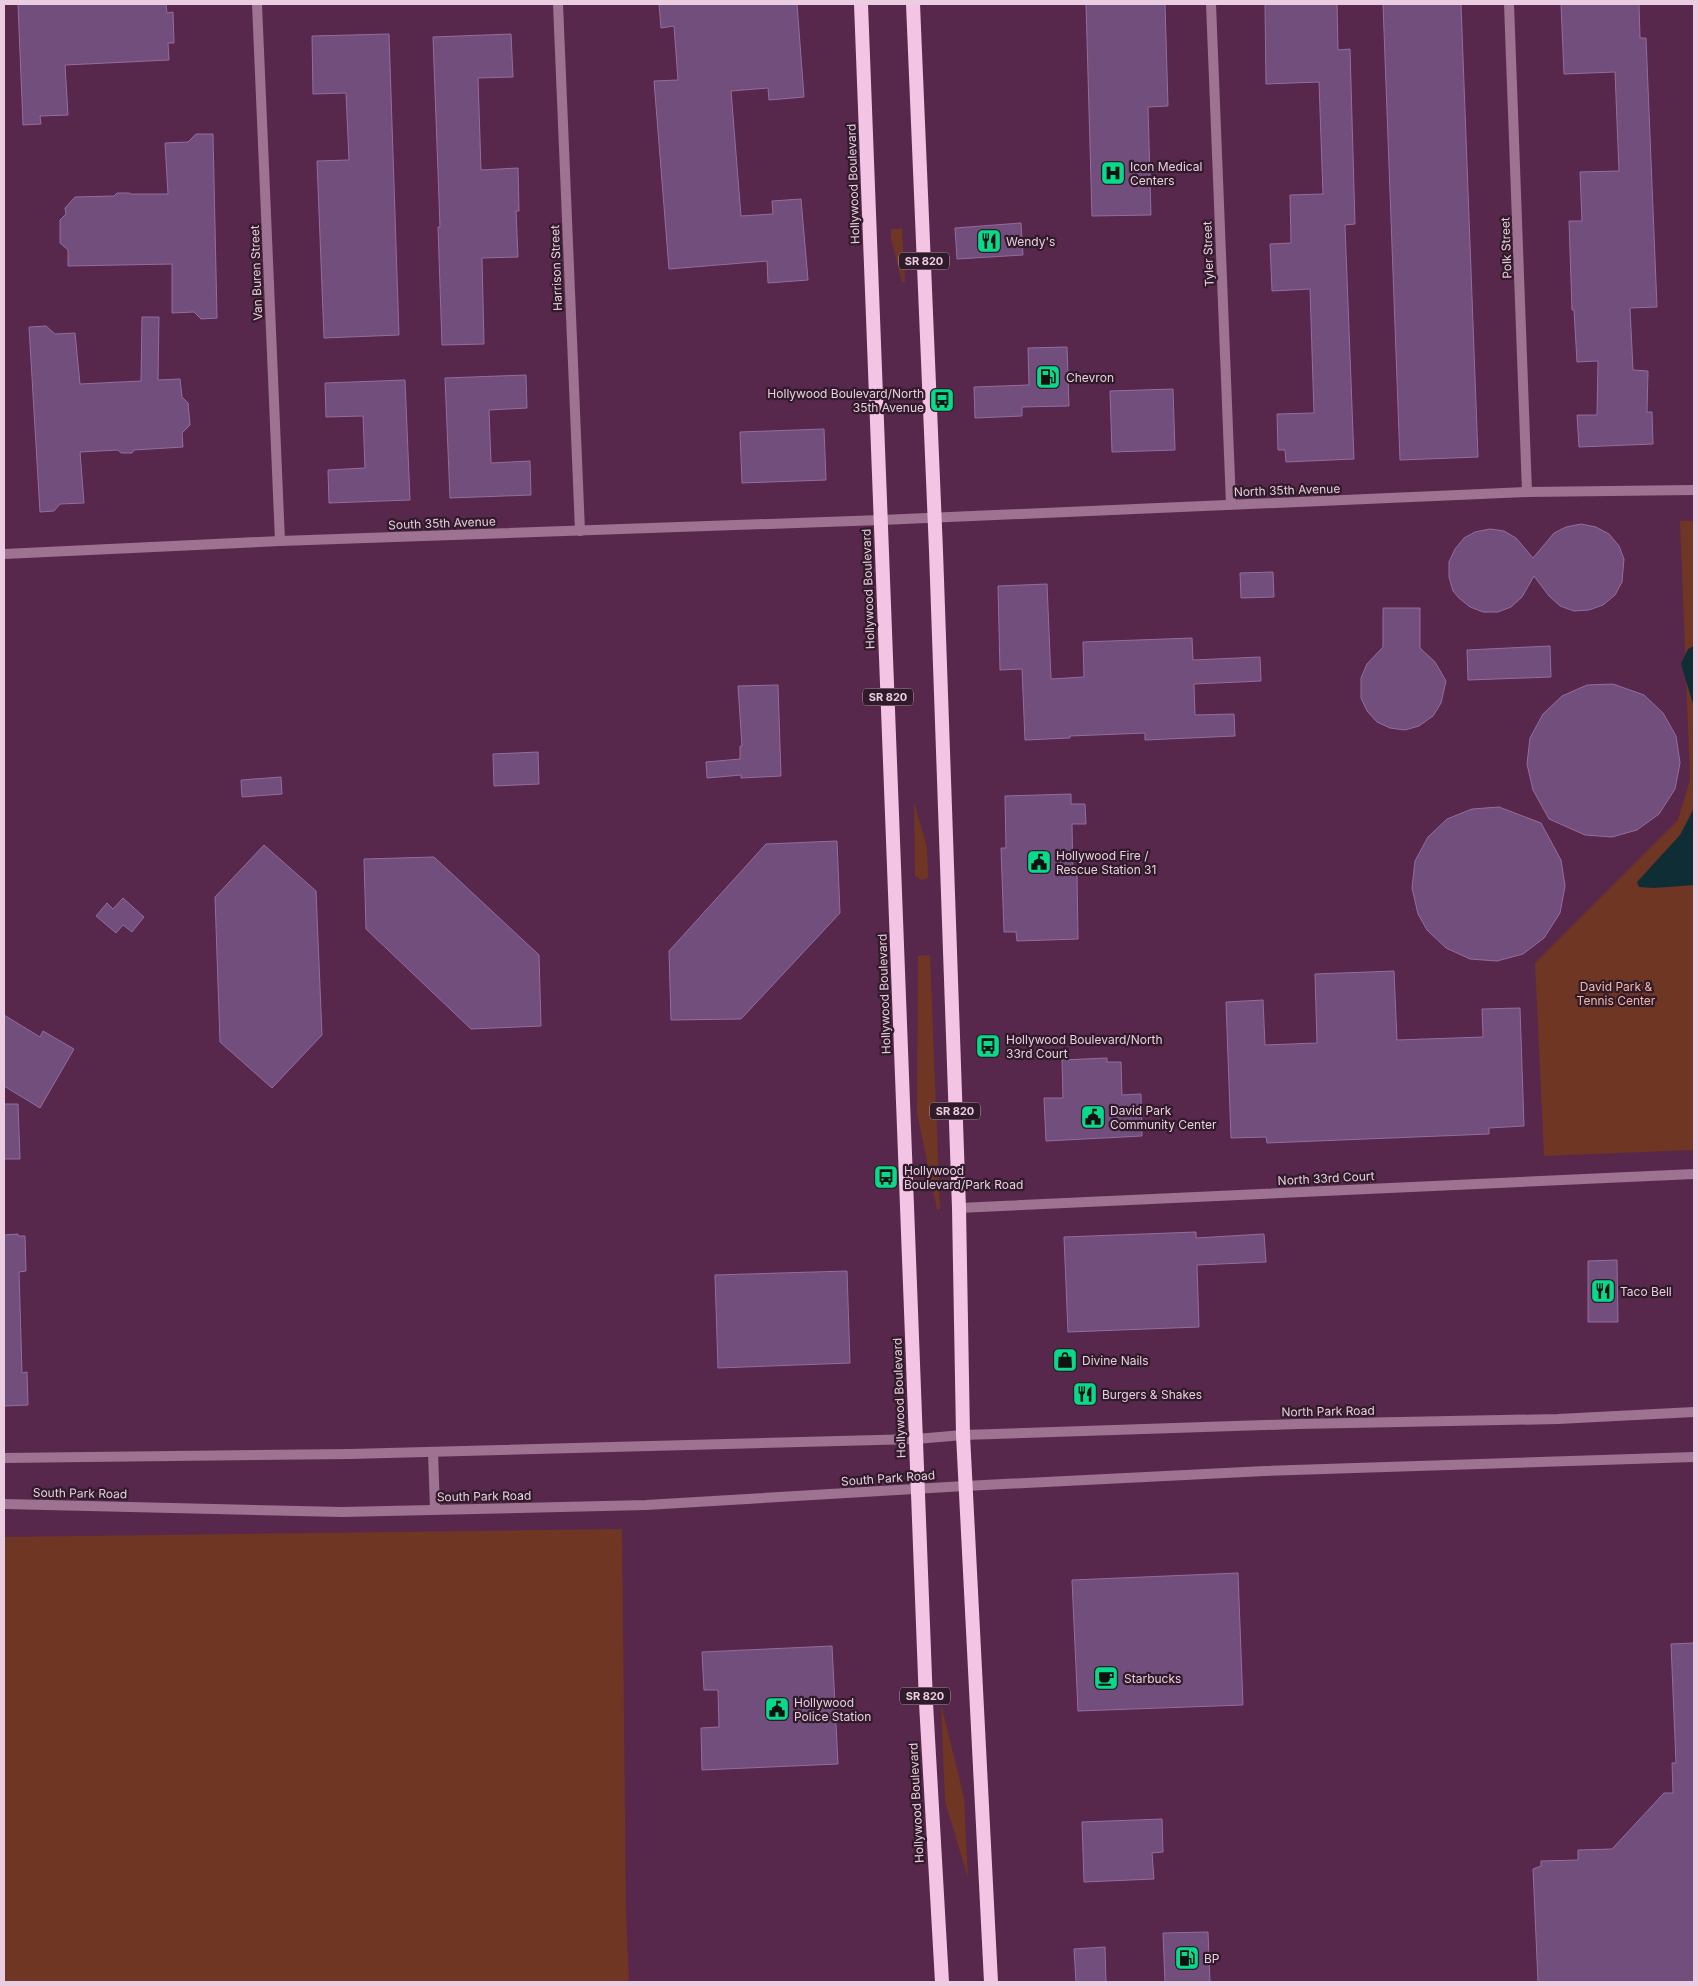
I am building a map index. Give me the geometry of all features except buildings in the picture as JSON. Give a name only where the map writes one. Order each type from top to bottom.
[{"type":"highway","name":"Hollywood Boulevard","points":[[861,4],[926,1703],[942,1982]]},
{"type":"highway","name":"SR 820","points":[[914,4],[935,518],[959,1208],[963,1435],[991,1982]]},
{"type":"street","name":"Van Buren Street","points":[[257,4],[280,541]]},
{"type":"street","name":"Harrison Street","points":[[558,4],[580,531]]},
{"type":"street","name":"Tyler Street","points":[[1211,4],[1231,504]]},
{"type":"street","name":"Polk Street","points":[[1509,4],[1527,492]]},
{"type":"street","name":"North 35th Avenue","points":[[881,520],[1527,492],[1694,490]]},
{"type":"street","name":"South 35th Avenue","points":[[4,554],[280,541],[881,520]]},
{"type":"street","name":"North 33rd Court","points":[[959,1208],[1694,1174]]},
{"type":"street","name":"North Park Road","points":[[963,1435],[1270,1425],[1558,1419],[1694,1412]]},
{"type":"street","points":[[4,1458],[433,1452],[916,1439],[963,1435]]},
{"type":"street","points":[[433,1452],[435,1510]]},
{"type":"street","points":[[965,1486],[1265,1471],[1694,1457]]},
{"type":"street","name":"South Park Road","points":[[4,1504],[342,1512],[646,1504],[965,1486]]},
{"type":"green space","points":[[891,229],[902,229],[905,282],[902,282],[891,238]]},
{"type":"green space","name":"David Park & Tennis Center","points":[[1680,521],[1694,521],[1694,1150],[1544,1156],[1535,963],[1678,820],[1690,780]]},
{"type":"green space","points":[[914,802],[927,848],[928,878],[922,880],[915,876]]},
{"type":"green space","points":[[930,955],[940,1209],[937,1209],[917,1113],[918,956]]},
{"type":"green space","points":[[622,1529],[626,1912],[629,1982],[4,1982],[4,1537]]},
{"type":"green space","points":[[941,1704],[964,1798],[968,1878],[945,1801]]},
{"type":"water","points":[[1694,646],[1694,707],[1681,664],[1688,649]]},
{"type":"water","points":[[1694,808],[1694,885],[1654,888],[1639,887],[1637,882],[1680,835]]},
{"type":"place","name":"Icon Medical Centers","points":[[1113,173]]},
{"type":"place","name":"Wendy's","points":[[989,241]]},
{"type":"place","name":"Chevron","points":[[1048,377]]},
{"type":"place","name":"Hollywood Boulevard/North 35th Avenue","points":[[942,400]]},
{"type":"place","name":"Hollywood Fire / Rescue Station 31","points":[[1039,862]]},
{"type":"place","name":"Hollywood Boulevard/North 33rd Court","points":[[988,1046]]},
{"type":"place","name":"David Park Community Center","points":[[1093,1117]]},
{"type":"place","name":"Hollywood Boulevard/Park Road","points":[[886,1177]]},
{"type":"place","name":"Taco Bell","points":[[1603,1291]]},
{"type":"place","name":"Divine Nails","points":[[1065,1360]]},
{"type":"place","name":"Burgers & Shakes","points":[[1085,1394]]},
{"type":"place","name":"Starbucks","points":[[1106,1678]]},
{"type":"place","name":"Hollywood Police Station","points":[[777,1709]]},
{"type":"place","name":"BP","points":[[1187,1958]]}]
